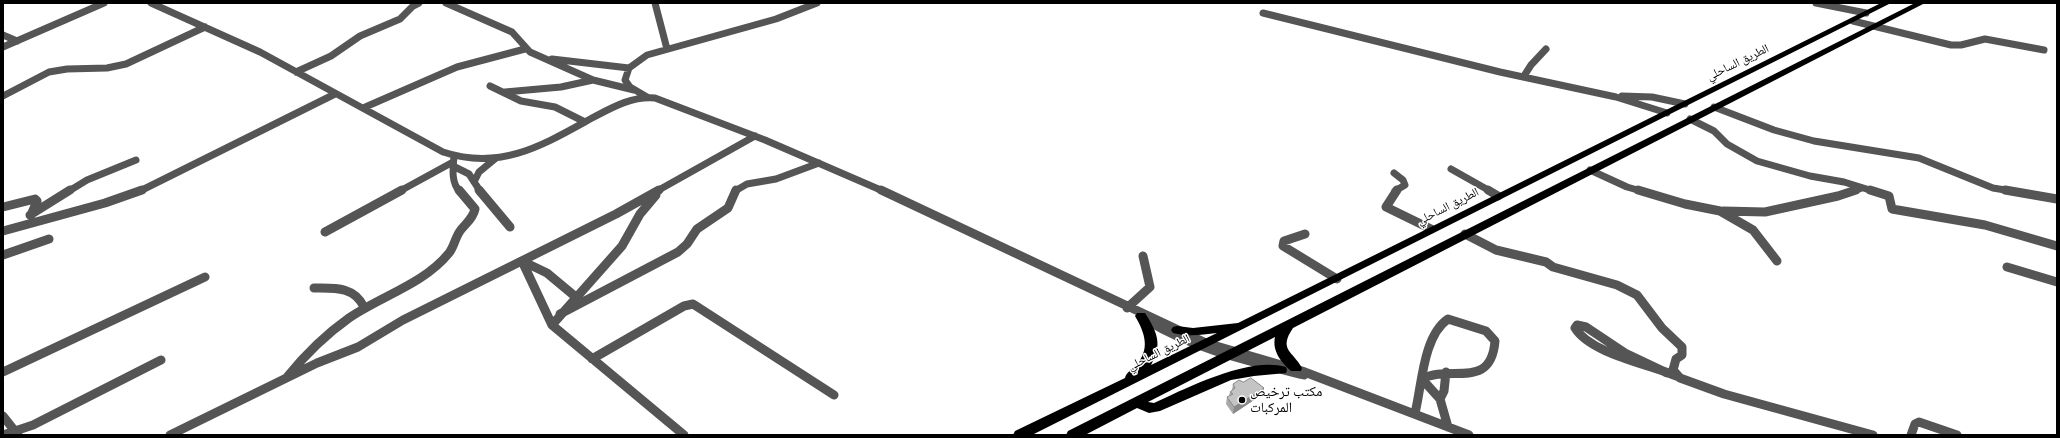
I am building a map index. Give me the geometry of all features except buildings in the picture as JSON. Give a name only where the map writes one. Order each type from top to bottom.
[{"type":"highway","name":"الطريق الساحلي","points":[[1020,435],[1204,346],[1431,229],[1887,3]]},
{"type":"highway","points":[[1073,435],[1232,353],[1287,327],[1690,119],[1921,3]]},
{"type":"highway","points":[[1118,387],[1142,368],[1151,352],[1153,337],[1134,312]]},
{"type":"highway","points":[[1177,330],[1202,331],[1246,324]]},
{"type":"highway","points":[[1287,327],[1280,337],[1280,350],[1296,368]]},
{"type":"highway","points":[[1137,403],[1149,408],[1155,408],[1228,376],[1254,371],[1282,370]]},
{"type":"street","points":[[3,47],[104,3]]},
{"type":"street","points":[[151,3],[242,43],[363,108],[453,161],[464,170],[510,226]]},
{"type":"street","points":[[296,72],[331,56],[360,36],[400,19],[413,6],[419,3]]},
{"type":"street","points":[[446,3],[512,32],[525,49],[543,58],[593,80],[635,90]]},
{"type":"street","points":[[655,3],[667,48]]},
{"type":"street","points":[[647,97],[630,87],[625,80],[629,68],[647,55],[667,48],[758,24],[817,3]]},
{"type":"street","points":[[1816,3],[1866,13]]},
{"type":"street","points":[[1262,14],[1500,72],[1616,97],[1667,113]]},
{"type":"street","points":[[1853,21],[1951,45],[1960,45],[1985,39],[2044,50]]},
{"type":"street","points":[[3,96],[17,90],[31,79],[49,72],[77,67],[107,68],[126,64],[205,27]]},
{"type":"street","points":[[3,35],[17,41]]},
{"type":"street","points":[[363,108],[457,67],[525,49]]},
{"type":"street","points":[[1524,76],[1530,65],[1546,49]]},
{"type":"street","points":[[543,58],[629,68]]},
{"type":"street","points":[[504,92],[562,87],[593,80]]},
{"type":"street","points":[[490,86],[528,103],[555,107],[586,122]]},
{"type":"street","points":[[3,231],[136,193],[335,94]]},
{"type":"street","points":[[326,232],[453,161],[496,158],[532,149],[626,101],[647,97],[665,100],[755,136],[931,213],[1134,312],[1177,330],[1204,346]]},
{"type":"street","points":[[1616,97],[1652,97],[1685,104]]},
{"type":"street","points":[[1714,107],[1774,130],[1814,141],[1918,158],[1993,188],[2057,199]]},
{"type":"street","points":[[1690,119],[1714,131],[1727,144],[1757,161],[1802,174],[1862,187],[1889,196],[1892,209],[1985,225],[2057,246]]},
{"type":"street","points":[[170,435],[285,379],[372,340],[403,320],[661,190],[755,136]]},
{"type":"street","points":[[474,182],[479,172],[496,158]]},
{"type":"street","points":[[30,215],[92,178],[136,160]]},
{"type":"street","points":[[285,379],[322,339],[364,307],[420,276],[440,262],[454,246],[459,233],[475,213],[474,206],[461,195],[455,186],[453,177],[453,161]]},
{"type":"street","points":[[560,314],[678,252],[687,244],[697,229],[732,204],[734,193],[742,186],[781,177],[796,170],[819,163]]},
{"type":"street","points":[[1450,169],[1498,196]]},
{"type":"street","points":[[1590,170],[1627,187],[1684,204],[1720,211],[1765,212],[1838,196],[1862,187]]},
{"type":"street","points":[[1394,173],[1403,180],[1405,185],[1395,191],[1386,207],[1431,229]]},
{"type":"street","points":[[552,325],[560,314],[619,249],[632,231],[640,214],[661,190]]},
{"type":"street","points":[[3,207],[36,199],[37,201],[26,224]]},
{"type":"street","points":[[1720,211],[1752,230],[1777,261]]},
{"type":"street","points":[[1305,234],[1284,241],[1283,246],[1336,279]]},
{"type":"street","points":[[1466,234],[1496,250],[1546,262],[1553,267],[1617,285],[1637,295],[1662,328],[1682,347],[1682,356],[1676,359],[1673,370],[1680,378]]},
{"type":"street","points":[[3,255],[49,239]]},
{"type":"street","points":[[1134,312],[1136,298],[1150,287],[1150,281],[1143,256]]},
{"type":"street","points":[[522,261],[552,277],[576,298]]},
{"type":"street","points":[[522,261],[552,325],[684,435]]},
{"type":"street","points":[[2007,267],[2057,282]]},
{"type":"street","points":[[3,372],[205,277]]},
{"type":"street","points":[[314,288],[338,288],[351,291],[360,298],[364,307]]},
{"type":"street","points":[[592,359],[684,306],[693,304],[834,395]]},
{"type":"street","points":[[1134,312],[1171,335],[1204,346],[1296,368],[1469,435]]},
{"type":"street","points":[[1415,413],[1420,394],[1425,355],[1442,323],[1448,319],[1486,331],[1495,341],[1495,352],[1488,364],[1472,374],[1446,372],[1429,374],[1422,379]]},
{"type":"street","points":[[1667,373],[1625,352],[1586,327],[1577,325],[1575,328],[1580,336],[1600,348],[1680,378],[1724,394],[1872,435]]},
{"type":"street","points":[[1232,353],[1282,370],[1317,377]]},
{"type":"street","points":[[3,435],[16,433],[33,425],[161,360]]},
{"type":"street","points":[[1440,399],[1444,392],[1446,372]]},
{"type":"street","points":[[1422,379],[1440,399],[1448,426]]},
{"type":"street","points":[[3,416],[16,433]]},
{"type":"street","points":[[1911,435],[1915,424],[1919,422],[1957,435]]},
{"type":"place","name":"مكتب ترخيص المركبات","points":[[1242,400]]}]
